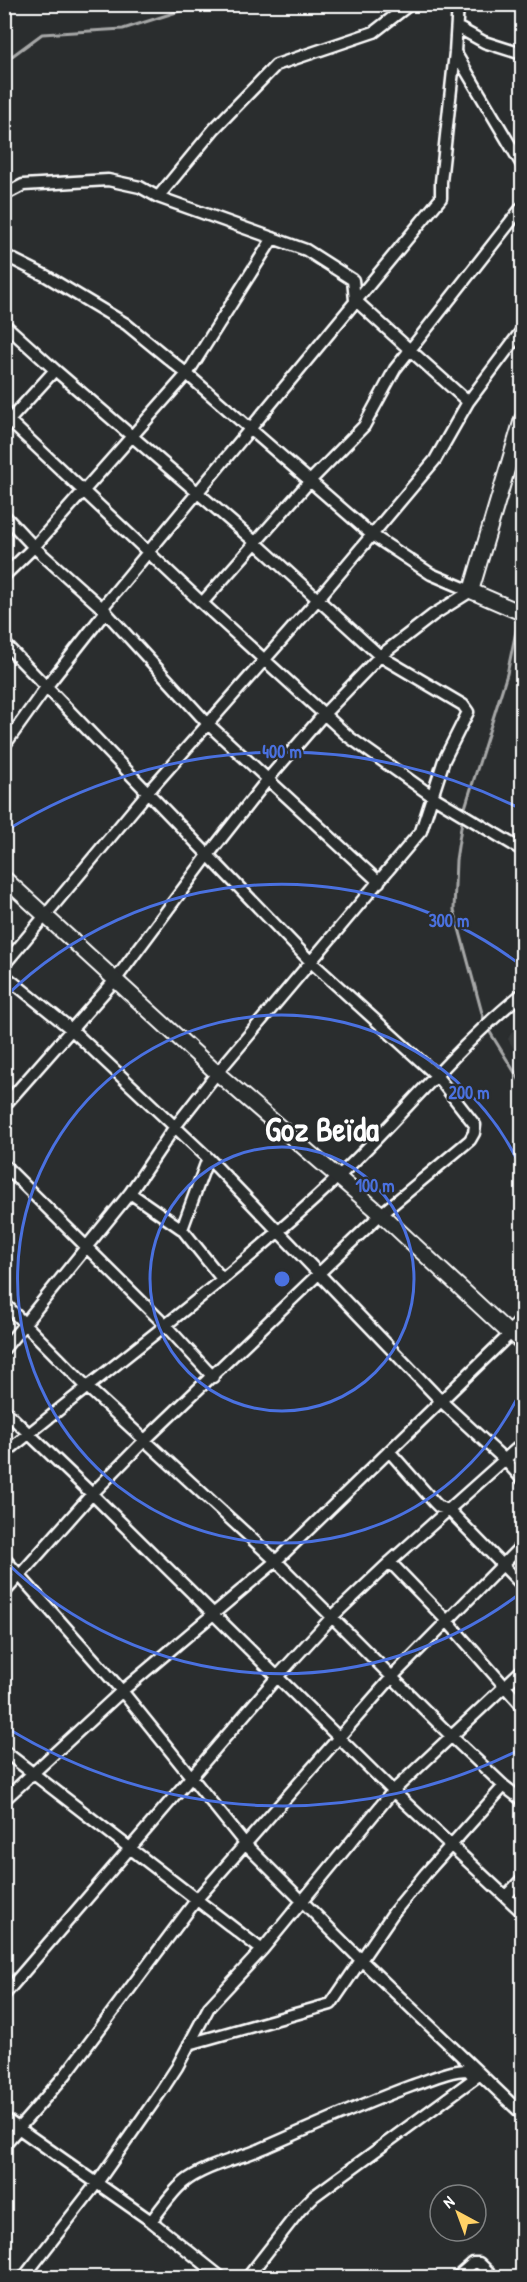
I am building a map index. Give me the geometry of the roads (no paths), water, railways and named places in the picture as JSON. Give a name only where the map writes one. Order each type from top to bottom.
[{"type":"main road","points":[[522,419],[471,591],[522,613]]},
{"type":"main road","points":[[4,878],[217,1073],[381,1214],[510,1334],[522,1321]]},
{"type":"street","points":[[158,197],[214,129],[276,65],[374,32],[410,4]]},
{"type":"street","points":[[4,746],[148,551],[198,494],[441,198],[458,4]]},
{"type":"street","points":[[457,27],[484,42],[522,54]]},
{"type":"street","points":[[455,52],[522,165]]},
{"type":"street","points":[[4,195],[24,185],[108,180],[141,187],[158,197],[306,250],[353,280],[355,300],[468,402]]},
{"type":"street","points":[[202,603],[310,481],[364,426],[395,369],[522,207]]},
{"type":"street","points":[[4,576],[34,547],[187,374],[273,238]]},
{"type":"street","points":[[4,255],[55,281],[126,324],[372,535],[431,574],[471,591]]},
{"type":"street","points":[[4,324],[255,542],[380,656],[463,705],[468,712],[444,760],[421,831],[217,1073],[174,1128],[129,1193],[4,1349]]},
{"type":"street","points":[[4,965],[148,792],[318,599],[435,460],[468,402],[522,330]]},
{"type":"street","points":[[55,370],[6,421],[202,603],[378,760],[432,796],[522,850]]},
{"type":"street","points":[[4,515],[34,547],[104,610],[208,724],[379,882]]},
{"type":"street","points":[[4,1106],[116,979],[209,854],[268,779],[324,714],[380,656],[433,615],[471,591]]},
{"type":"street","points":[[4,643],[310,961],[436,1075],[475,1125],[470,1140],[381,1214],[145,1440],[92,1494],[4,1593]]},
{"type":"street","points":[[4,975],[71,1029],[208,1158],[441,1401],[505,1460],[522,1479]]},
{"type":"street","points":[[4,1454],[166,1326],[279,1232],[338,1178],[471,1038],[522,994]]},
{"type":"street","points":[[182,1229],[208,1158]]},
{"type":"street","points":[[4,1165],[166,1326],[213,1377]]},
{"type":"street","points":[[129,1193],[182,1229],[222,1279]]},
{"type":"street","points":[[4,1303],[87,1387],[276,1561],[451,1736],[522,1800]]},
{"type":"street","points":[[4,1800],[122,1691],[276,1561],[510,1334],[522,1345]]},
{"type":"street","points":[[4,1410],[339,1739],[522,1912]]},
{"type":"street","points":[[4,1995],[277,1677],[333,1617],[390,1562],[522,1443]]},
{"type":"street","points":[[389,1451],[434,1502],[439,1507],[449,1510],[522,1585]]},
{"type":"street","points":[[4,2145],[66,2074],[197,1899],[393,1676],[522,1545]]},
{"type":"street","points":[[4,1558],[122,1691],[246,1845],[477,2076],[522,2114]]},
{"type":"street","points":[[390,1562],[448,1622],[522,1706]]},
{"type":"street","points":[[23,2277],[97,2183],[172,2075],[209,2007],[262,1950],[393,1791],[522,1670]]},
{"type":"street","points":[[4,1751],[262,1950]]},
{"type":"street","points":[[189,2044],[325,2007],[336,1998],[394,1911],[504,1786]]},
{"type":"street","points":[[506,1896],[522,1879]]},
{"type":"street","points":[[151,2222],[173,2193],[197,2174],[261,2149],[348,2110],[458,2070],[468,2070],[477,2076]]},
{"type":"street","points":[[247,2277],[300,2210],[314,2196],[477,2076]]},
{"type":"street","points":[[4,2118],[151,2222],[222,2277]]},
{"type":"street","points":[[456,2277],[473,2263],[479,2263],[495,2277]]},
{"type":"waterway","points":[[4,62],[42,34],[123,29],[202,4]]},
{"type":"waterway","points":[[485,1024],[454,910],[456,860],[463,814],[507,674],[519,617]]},
{"type":"waterway","points":[[488,1029],[522,1084]]},
{"type":"district","name":"Goz Beïda","points":[[322,1129]]}]
